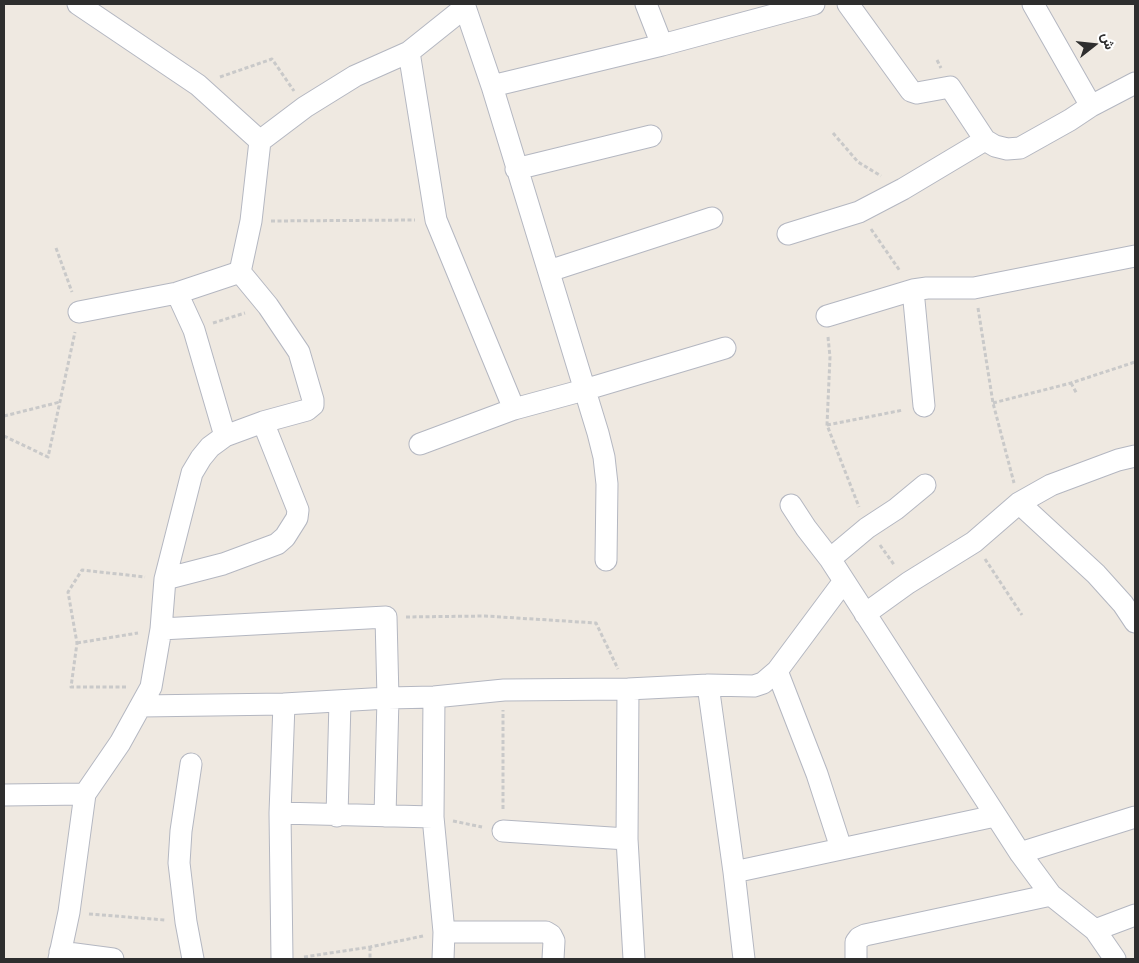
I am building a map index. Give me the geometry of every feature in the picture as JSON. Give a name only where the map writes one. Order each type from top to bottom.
[{"type":"street","points":[[78,4],[198,85],[260,141]]},
{"type":"street","points":[[646,4],[662,45]]},
{"type":"street","points":[[492,86],[662,45],[813,4]]},
{"type":"street","points":[[848,4],[911,91],[917,93],[950,87],[985,140],[995,146],[1020,148],[1070,120],[1090,106],[1135,83]]},
{"type":"street","points":[[1033,4],[1090,106]]},
{"type":"street","points":[[240,272],[250,221],[260,141],[305,107],[356,76],[409,52],[464,6],[492,86],[604,457],[607,484],[606,560]]},
{"type":"street","points":[[409,52],[436,220],[514,409]]},
{"type":"street","points":[[516,169],[652,136]]},
{"type":"street","points":[[788,234],[859,212],[903,189],[985,140]]},
{"type":"street","points":[[549,271],[712,218]]},
{"type":"street","points":[[827,316],[914,290],[974,288],[1135,256]]},
{"type":"street","points":[[79,312],[177,293],[240,272]]},
{"type":"street","points":[[113,959],[59,956],[69,912],[84,794],[120,743],[151,687],[161,629],[166,579],[192,473],[210,447],[225,436],[263,422],[307,410],[313,404],[298,352],[268,306],[240,272]]},
{"type":"street","points":[[914,290],[924,406]]},
{"type":"street","points":[[177,293],[194,330],[225,436]]},
{"type":"street","points":[[420,444],[514,409],[725,348]]},
{"type":"street","points":[[166,579],[223,564],[278,544],[285,538],[297,518],[298,510],[263,422]]},
{"type":"street","points":[[865,614],[908,583],[974,542],[1019,503],[1050,485],[1118,460],[1135,456]]},
{"type":"street","points":[[830,559],[866,528],[896,509],[925,485]]},
{"type":"street","points":[[1019,503],[1096,574],[1123,604],[1135,622]]},
{"type":"street","points":[[791,505],[830,559],[1020,853],[1051,895],[1095,930],[1116,959]]},
{"type":"street","points":[[141,706],[284,704],[388,698],[434,698],[504,690],[628,689],[708,685],[754,686],[764,683],[777,671],[844,581]]},
{"type":"street","points":[[161,629],[386,617],[388,698],[385,816]]},
{"type":"street","points":[[777,671],[817,774],[841,848]]},
{"type":"street","points":[[708,685],[744,959]]},
{"type":"street","points":[[628,689],[627,839],[634,959]]},
{"type":"street","points":[[434,698],[433,817],[444,932],[443,959]]},
{"type":"street","points":[[336,816],[340,701]]},
{"type":"street","points":[[284,704],[280,813],[289,959]]},
{"type":"street","points":[[191,764],[181,830],[180,863],[186,922],[193,959]]},
{"type":"street","points":[[4,795],[84,794]]},
{"type":"street","points":[[280,813],[336,816],[433,817]]},
{"type":"street","points":[[734,872],[996,816]]},
{"type":"street","points":[[1020,853],[1135,817]]},
{"type":"street","points":[[503,831],[627,839]]},
{"type":"street","points":[[856,959],[856,942],[865,935],[1051,895]]},
{"type":"street","points":[[1095,930],[1135,915]]},
{"type":"street","points":[[444,932],[546,932],[551,935],[554,941],[553,959]]},
{"type":"path","points":[[198,85],[272,59],[305,107]]},
{"type":"path","points":[[833,133],[858,162],[903,189]]},
{"type":"path","points":[[859,212],[914,290]]},
{"type":"path","points":[[250,221],[436,220]]},
{"type":"path","points":[[4,436],[48,457],[79,312],[56,248]]},
{"type":"path","points":[[974,288],[993,403],[1019,503]]},
{"type":"path","points":[[194,330],[268,306]]},
{"type":"path","points":[[830,357],[827,425],[866,528],[908,583]]},
{"type":"path","points":[[993,403],[1071,383],[1135,362]]},
{"type":"path","points":[[1071,383],[1077,394]]},
{"type":"path","points":[[4,416],[60,402]]},
{"type":"path","points":[[827,425],[924,406]]},
{"type":"path","points":[[974,542],[1022,615]]},
{"type":"path","points":[[151,687],[71,687],[77,643],[68,592],[82,570],[166,579]]},
{"type":"path","points":[[386,617],[485,616],[596,623],[628,689]]},
{"type":"path","points":[[77,643],[161,629]]},
{"type":"path","points":[[433,817],[503,831],[504,690]]},
{"type":"path","points":[[69,912],[186,922]]},
{"type":"path","points":[[289,959],[370,947],[444,932]]},
{"type":"path","points":[[370,947],[370,959]]}]
